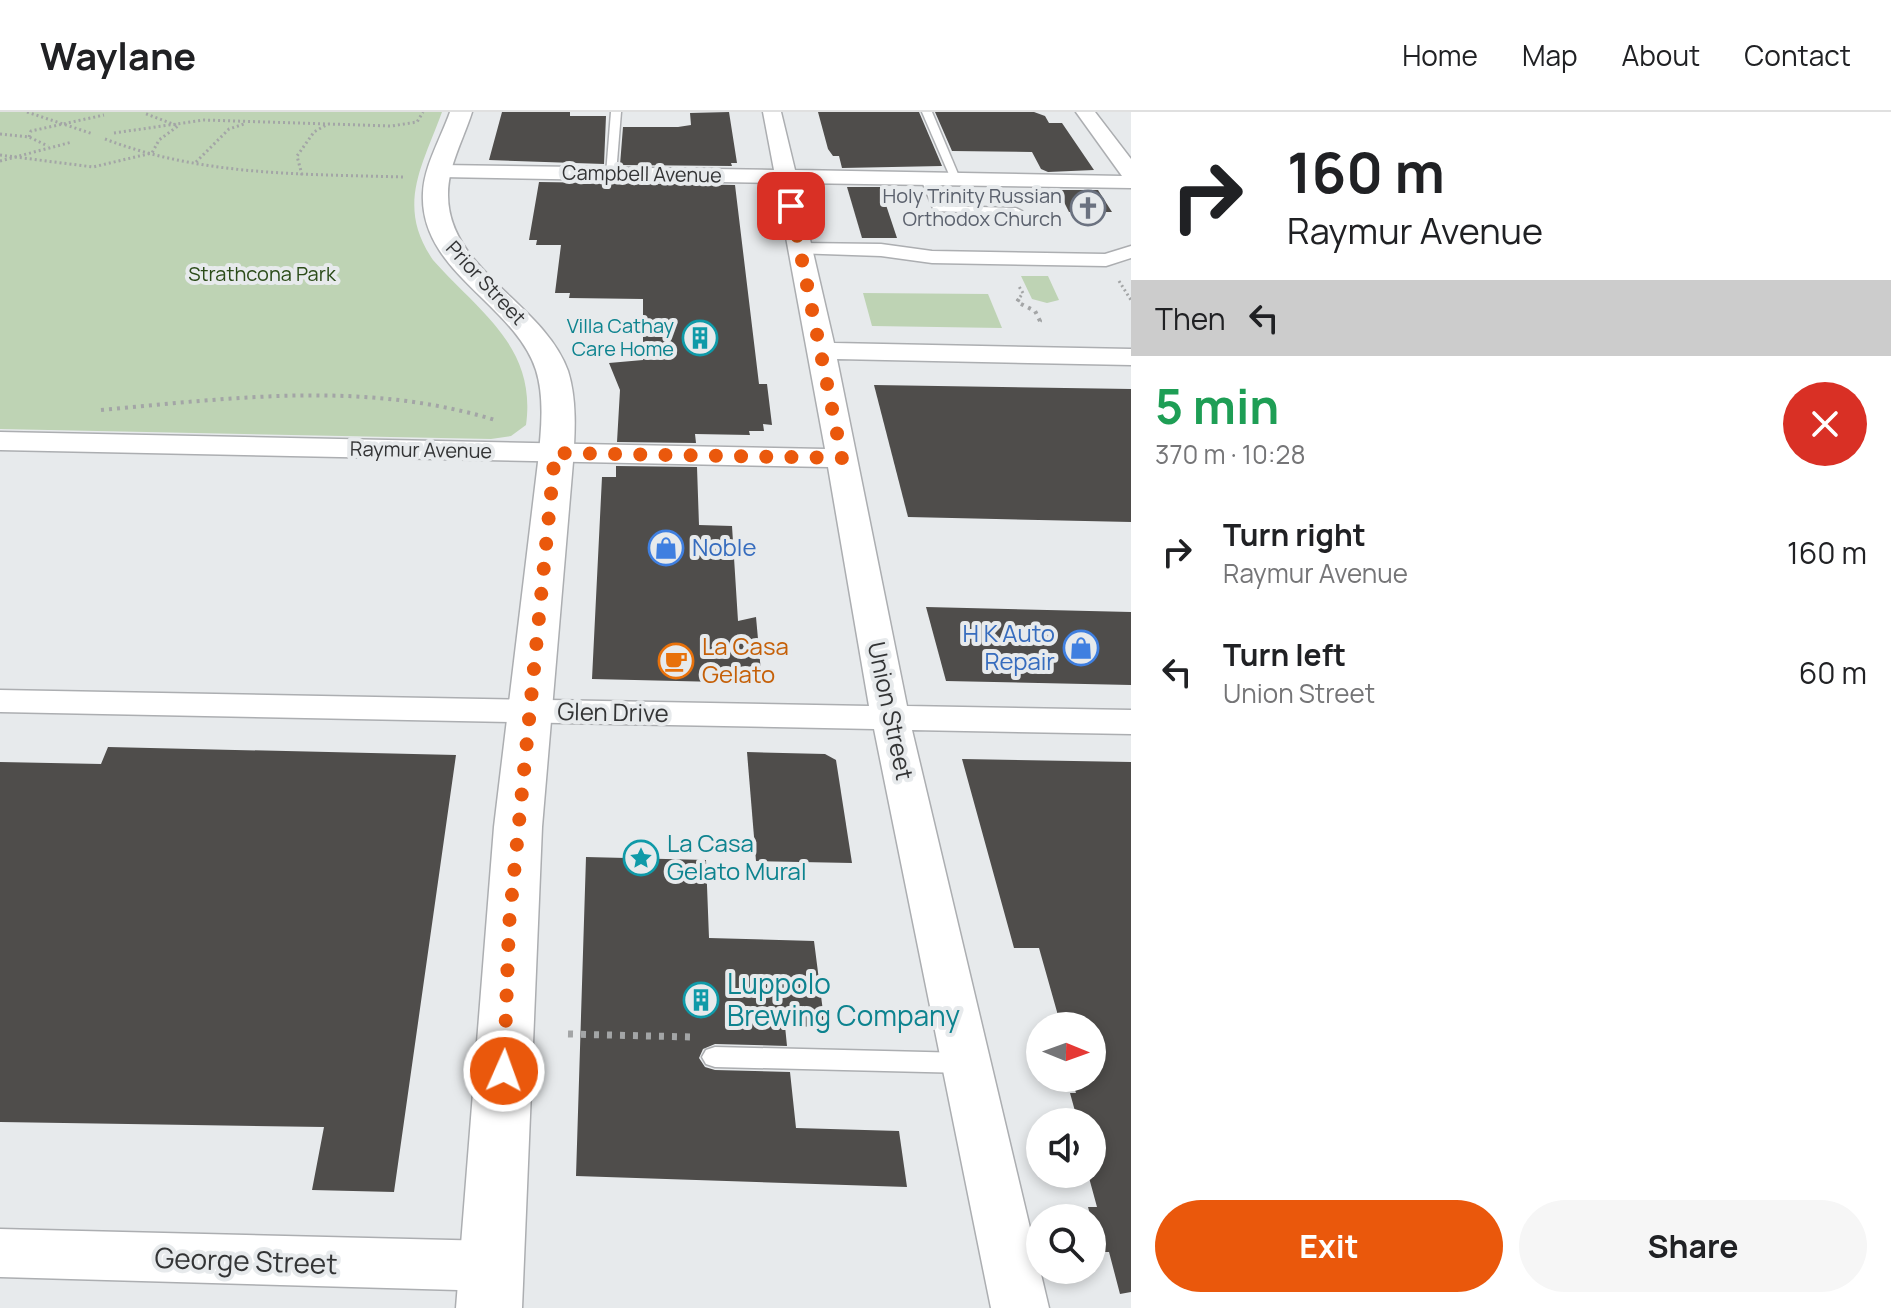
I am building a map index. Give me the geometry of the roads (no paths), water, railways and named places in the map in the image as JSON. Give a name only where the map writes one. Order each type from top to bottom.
[{"type":"main road","name":"Prior Street","points":[[461,112],[428,174],[442,234],[466,266],[519,316],[552,373],[558,400],[509,925],[491,1287]]},
{"type":"street","name":"Union Street","points":[[772,112],[822,351],[891,718],[1020,1308]]},
{"type":"street","points":[[1085,112],[1131,173]]},
{"type":"street","name":"Campbell Avenue","points":[[428,174],[1131,182]]},
{"type":"street","points":[[800,249],[1005,259],[1106,260],[1131,252]]},
{"type":"street","points":[[822,351],[1131,357]]},
{"type":"street","name":"Raymur Avenue","points":[[2,444],[842,458]]},
{"type":"street","name":"Glen Drive","points":[[0,701],[1131,722]]},
{"type":"street","name":"George Street","points":[[0,1253],[491,1287]]},
{"type":"lane","points":[[611,174],[616,112]]},
{"type":"lane","points":[[927,112],[957,179]]},
{"type":"lane","points":[[927,179],[938,209],[1016,211]]},
{"type":"lane","points":[[715,1057],[966,1063]]},
{"type":"place","name":"Holy Trinity Russian Orthodox Church","points":[[1088,208]]},
{"type":"place","name":"Villa Cathay Care Home","points":[[700,338]]},
{"type":"place","name":"Noble","points":[[666,548]]},
{"type":"place","name":"H K Auto Repair","points":[[1081,648]]},
{"type":"place","name":"La Casa Gelato","points":[[676,661]]},
{"type":"place","name":"La Casa Gelato Mural","points":[[641,858]]},
{"type":"place","name":"Luppolo Brewing Company","points":[[701,1000]]},
{"type":"park label","name":"Strathcona Park","points":[[262,274]]}]
